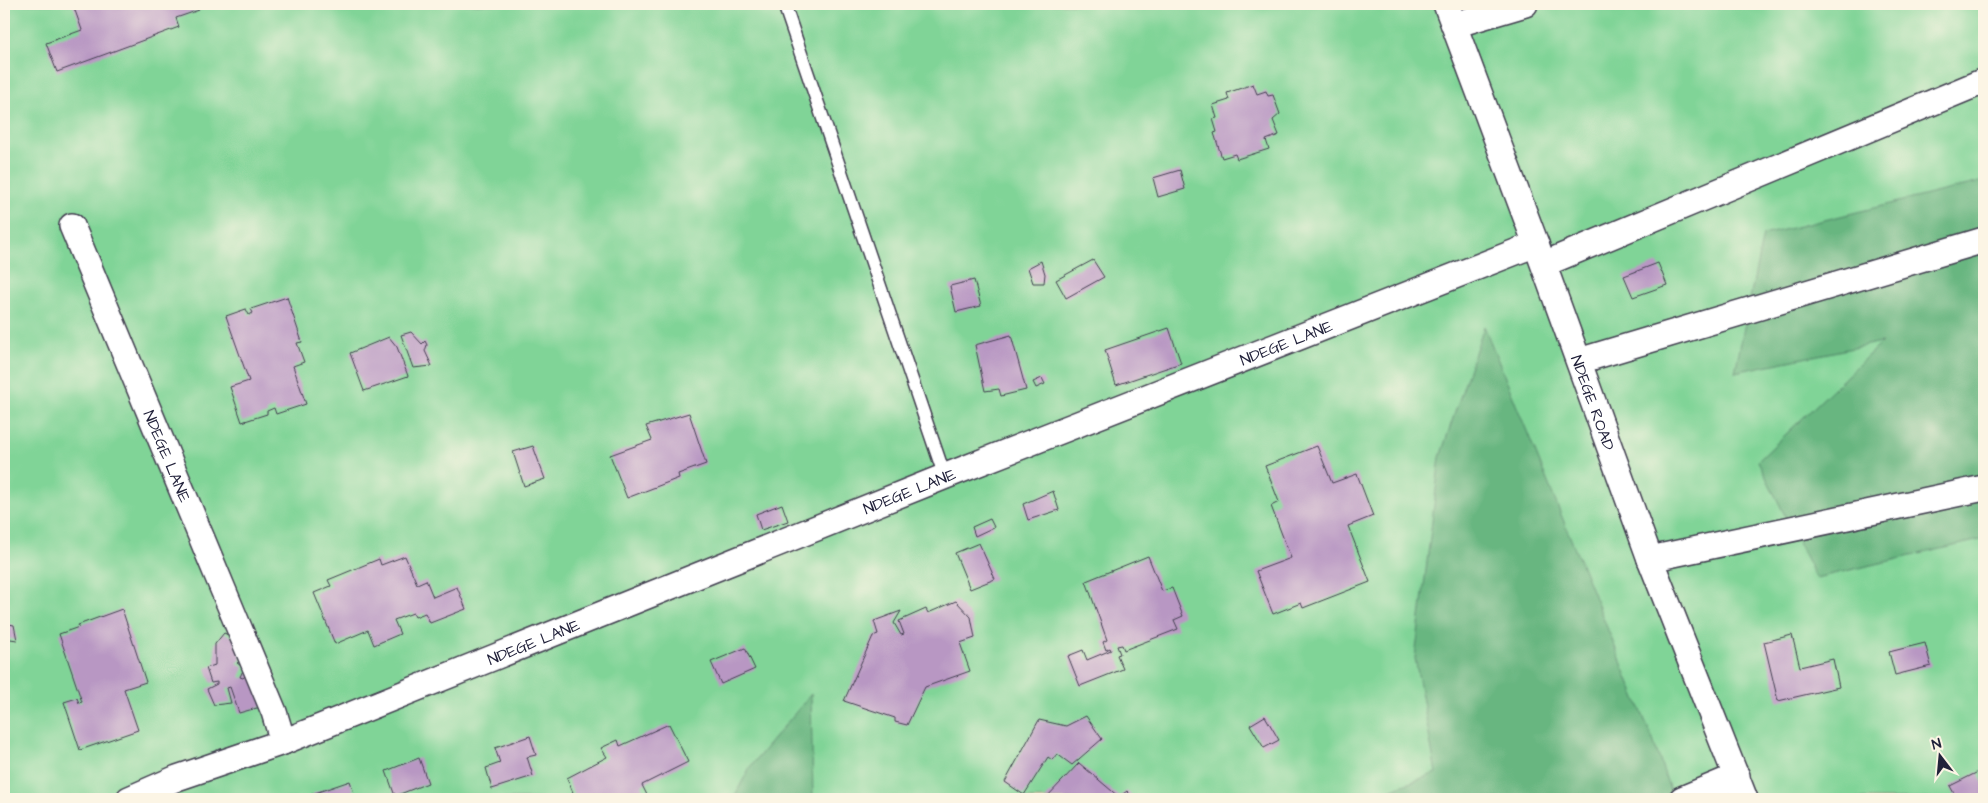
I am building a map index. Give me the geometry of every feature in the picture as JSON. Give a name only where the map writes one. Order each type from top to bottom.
[{"type":"street","points":[[1450,14],[1525,4]]},
{"type":"street","name":"NDEGE ROAD","points":[[1450,14],[1540,254],[1650,559],[1741,788]]},
{"type":"street","name":"NDEGE LANE","points":[[129,799],[177,778],[283,742],[945,477],[1540,254],[1984,81]]},
{"type":"street","name":"NDEGE LANE","points":[[72,226],[274,712],[283,742]]},
{"type":"street","points":[[1579,361],[1984,240]]},
{"type":"street","points":[[1650,559],[1984,488]]},
{"type":"street","points":[[1682,799],[1741,788]]},
{"type":"lane","points":[[784,4],[945,477]]},
{"type":"green space","points":[[4,4],[1984,4],[1984,799],[4,799]]},
{"type":"green space","points":[[1984,181],[1984,539],[1816,578],[1758,461],[1882,342],[1735,372],[1763,235]]},
{"type":"green space","points":[[1484,326],[1653,740],[1673,799],[1365,799],[1436,773],[1415,658],[1440,457]]},
{"type":"green space","points":[[811,694],[813,799],[733,799],[750,767]]},
{"type":"building","points":[[197,4],[199,10],[176,18],[179,27],[57,72],[46,43],[82,30],[73,5]]},
{"type":"building","points":[[1253,84],[1257,94],[1266,91],[1268,96],[1273,95],[1280,114],[1273,120],[1279,135],[1266,140],[1269,149],[1237,159],[1235,154],[1222,158],[1214,133],[1217,132],[1213,119],[1217,118],[1213,105],[1229,100],[1227,93]]},
{"type":"building","points":[[1180,170],[1185,189],[1158,197],[1153,178]]},
{"type":"building","points":[[1093,260],[1104,277],[1066,298],[1056,280]]},
{"type":"building","points":[[1041,261],[1045,274],[1044,283],[1033,283],[1028,268]]},
{"type":"building","points":[[1658,263],[1667,285],[1633,297],[1624,276]]},
{"type":"building","points":[[974,280],[981,306],[956,312],[950,286]]},
{"type":"building","points":[[287,297],[302,342],[297,343],[304,362],[293,366],[306,404],[276,414],[274,408],[267,411],[267,414],[242,422],[230,387],[249,381],[226,316],[246,309],[249,315],[253,313],[251,309]]},
{"type":"building","points":[[1169,328],[1181,363],[1116,385],[1105,350]]},
{"type":"building","points":[[411,332],[422,344],[425,341],[427,345],[425,351],[432,366],[413,368],[401,335]]},
{"type":"building","points":[[1011,335],[1026,390],[1001,396],[999,389],[985,391],[975,345]]},
{"type":"building","points":[[389,337],[397,347],[408,376],[364,391],[350,353]]},
{"type":"building","points":[[1042,378],[1045,384],[1036,388],[1033,382]]},
{"type":"building","points":[[689,413],[706,464],[678,474],[679,478],[627,498],[610,455],[652,440],[646,426]]},
{"type":"building","points":[[533,446],[545,479],[524,486],[513,452]]},
{"type":"building","points":[[1317,446],[1332,483],[1357,474],[1373,516],[1348,526],[1370,582],[1303,608],[1301,603],[1273,614],[1256,571],[1291,558],[1271,506],[1279,502],[1265,466]]},
{"type":"building","points":[[1053,491],[1059,510],[1028,520],[1023,504]]},
{"type":"building","points":[[782,504],[788,521],[761,530],[756,514]]},
{"type":"building","points":[[990,519],[994,527],[975,536],[972,527]]},
{"type":"building","points":[[979,543],[995,579],[970,589],[955,553]]},
{"type":"building","points":[[405,556],[417,584],[426,580],[433,597],[457,587],[466,609],[430,623],[425,613],[415,617],[413,613],[394,620],[400,634],[374,645],[368,630],[335,644],[314,593],[331,586],[328,580],[379,559],[381,565]]},
{"type":"building","points":[[1148,556],[1162,591],[1172,588],[1183,616],[1174,620],[1178,629],[1124,650],[1122,645],[1117,646],[1120,654],[1117,655],[1123,669],[1080,686],[1068,656],[1083,650],[1087,660],[1111,650],[1110,648],[1106,650],[1103,642],[1107,640],[1086,581]]},
{"type":"building","points":[[956,601],[971,617],[975,638],[960,643],[970,671],[925,687],[907,725],[895,722],[895,718],[844,701],[873,636],[878,634],[874,621],[901,611],[894,623],[901,635],[904,634],[899,621],[926,609],[928,613]]},
{"type":"building","points":[[122,609],[146,682],[124,689],[138,730],[80,750],[64,702],[77,698],[79,703],[82,702],[59,634]]},
{"type":"building","points":[[4,623],[14,625],[17,640],[4,638]]},
{"type":"building","points":[[224,633],[241,641],[241,660],[237,663],[244,668],[240,677],[243,678],[252,670],[264,706],[239,713],[230,687],[227,688],[231,703],[214,705],[207,689],[217,684],[217,682],[211,683],[206,668],[215,665],[215,644]]},
{"type":"building","points":[[1792,635],[1800,667],[1833,659],[1839,687],[1778,701],[1764,642]]},
{"type":"building","points":[[1925,643],[1931,666],[1895,675],[1889,652]]},
{"type":"building","points":[[745,648],[755,669],[721,684],[711,662]]},
{"type":"building","points":[[1086,716],[1102,739],[1072,765],[1057,754],[1052,760],[1048,757],[1024,795],[1005,782],[1039,720],[1066,726]]},
{"type":"building","points":[[1265,716],[1279,740],[1264,748],[1250,725]]},
{"type":"building","points":[[669,724],[688,762],[642,785],[647,795],[643,797],[644,799],[570,799],[574,795],[567,778],[607,757],[601,748],[618,740],[620,746]]},
{"type":"building","points":[[530,736],[536,755],[527,757],[533,776],[492,789],[486,768],[500,763],[495,748]]},
{"type":"building","points":[[419,758],[428,783],[395,796],[386,771]]},
{"type":"building","points":[[1079,763],[1119,797],[1127,791],[1135,799],[1045,799]]},
{"type":"building","points":[[1978,772],[1984,785],[1984,799],[1957,799],[1950,786]]},
{"type":"building","points":[[350,781],[356,799],[314,799],[312,794]]}]
